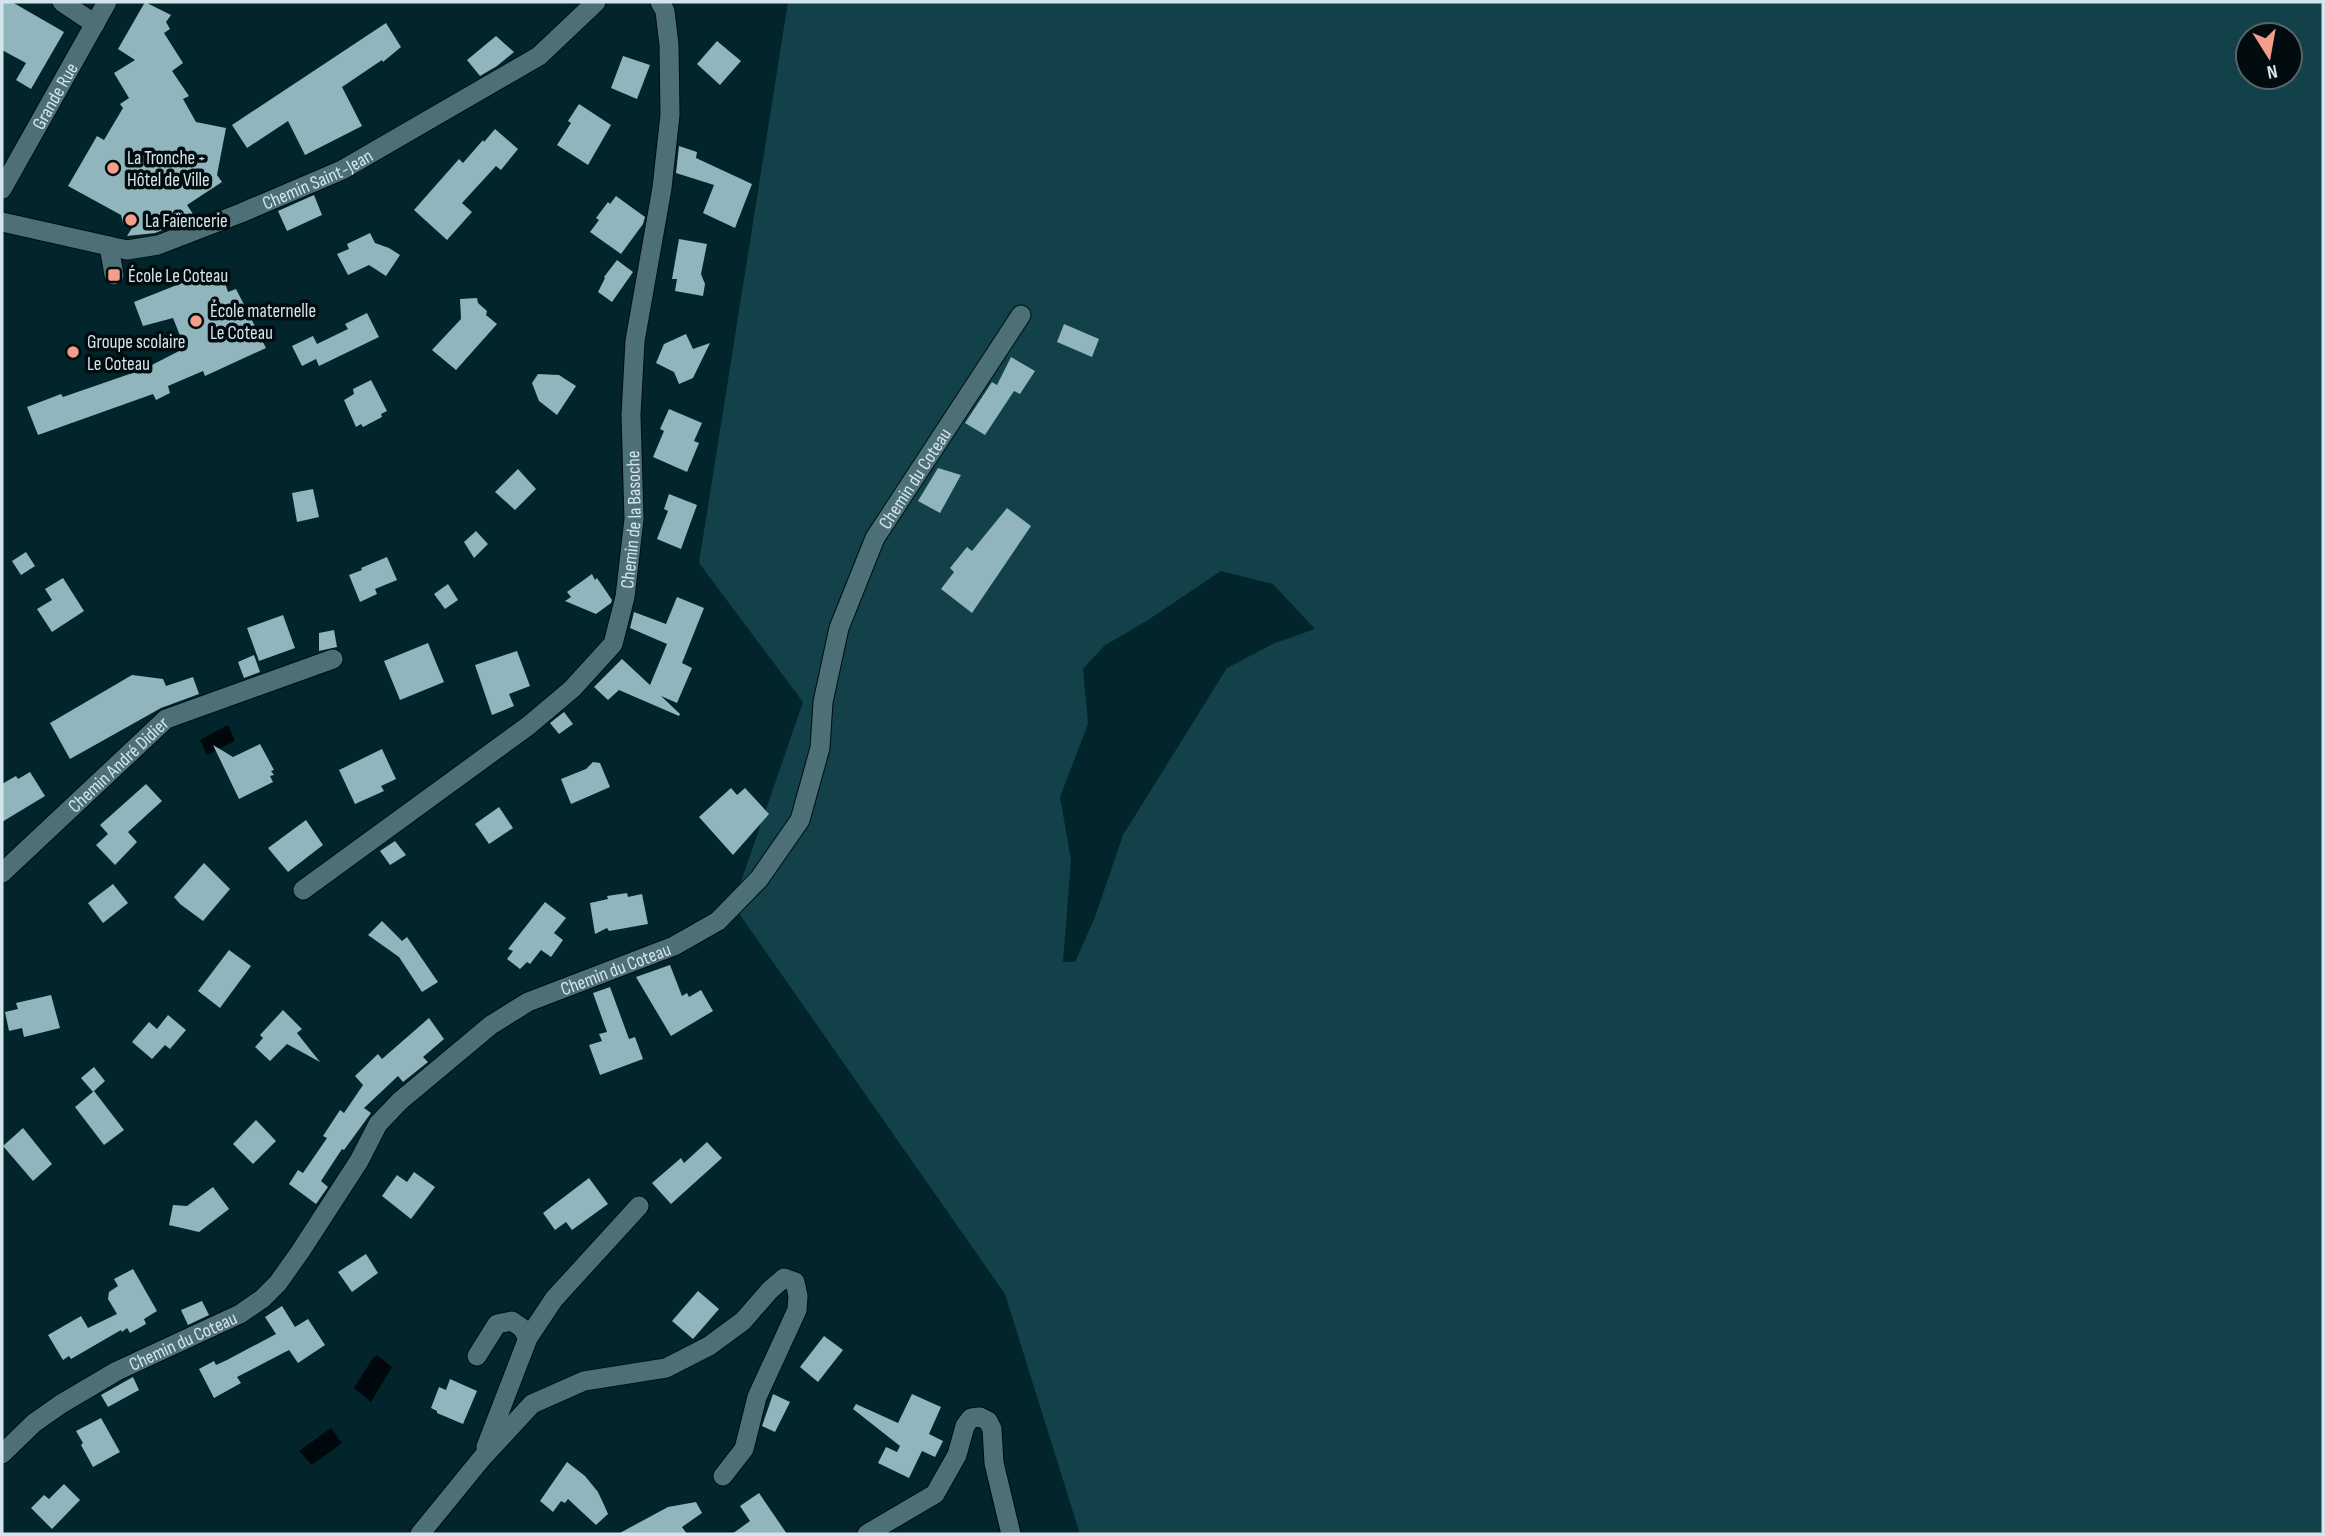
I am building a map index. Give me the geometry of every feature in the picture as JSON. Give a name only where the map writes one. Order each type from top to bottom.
[{"type":"street","points":[[62,2],[95,24]]},
{"type":"street","name":"Grande Rue","points":[[2,189],[107,2]]},
{"type":"street","name":"Chemin Saint-Jean","points":[[2,222],[127,250],[158,245],[342,170],[539,56],[596,2]]},
{"type":"street","name":"Chemin de la Basoche","points":[[303,890],[528,726],[572,689],[613,644],[625,597],[634,519],[631,415],[635,341],[662,188],[670,115],[670,46],[660,2]]},
{"type":"street","points":[[109,246],[114,275]]},
{"type":"street","name":"Chemin du Coteau","points":[[2,1454],[34,1423],[61,1404],[117,1371],[240,1314],[262,1299],[278,1283],[300,1252],[359,1161],[378,1124],[400,1101],[491,1025],[528,1002],[674,946],[718,921],[759,879],[800,820],[820,747],[823,702],[839,628],[875,538],[1021,315]]},
{"type":"street","name":"Chemin André Didier","points":[[2,873],[166,719],[333,659]]},
{"type":"street","points":[[482,1458],[528,1338],[554,1299],[639,1206]]},
{"type":"street","points":[[419,1534],[482,1458],[532,1404],[584,1381],[666,1368],[709,1346],[743,1321],[783,1278],[795,1282],[797,1310],[757,1397],[744,1449],[723,1476]]},
{"type":"street","points":[[477,1356],[497,1324],[512,1321],[522,1328],[528,1338]]},
{"type":"street","points":[[867,1534],[935,1494],[957,1455],[965,1426],[971,1418],[980,1417],[988,1422],[992,1429],[994,1463],[1011,1534]]},
{"type":"shaded area","points":[[788,2],[2323,2],[2323,1534],[1080,1534],[1005,1294],[733,905],[803,702],[699,563]],"holes":[[[1221,571],[1273,584],[1315,629],[1275,643],[1227,668],[1123,835],[1095,917],[1075,962],[1063,962],[1071,860],[1060,797],[1088,724],[1083,669],[1104,646]]]},
{"type":"shaded area","points":[[228,725],[235,741],[207,755],[200,740]]},
{"type":"shaded area","points":[[377,1355],[392,1367],[371,1402],[354,1388]]},
{"type":"shaded area","points":[[331,1428],[342,1443],[312,1465],[299,1451]]},
{"type":"building","points":[[2,2],[12,2],[64,32],[31,89],[16,80],[26,63],[2,50]]},
{"type":"building","points":[[145,2],[171,15],[166,22],[170,29],[164,33],[183,63],[172,71],[189,96],[183,99],[196,122],[226,128],[217,175],[222,182],[187,205],[195,217],[155,233],[127,236],[132,228],[123,223],[121,215],[68,186],[97,136],[104,140],[123,108],[120,104],[129,98],[114,73],[135,60],[118,49]]},
{"type":"building","points":[[386,23],[401,47],[383,62],[382,60],[342,87],[362,126],[305,155],[288,121],[247,148],[232,125]]},
{"type":"building","points":[[496,36],[514,52],[480,76],[467,60]]},
{"type":"building","points":[[717,41],[741,61],[720,85],[697,64]]},
{"type":"building","points":[[623,56],[650,65],[637,99],[611,88]]},
{"type":"building","points":[[579,104],[611,125],[588,165],[557,145]]},
{"type":"building","points":[[495,129],[518,149],[501,170],[496,166],[462,203],[472,212],[447,240],[414,210],[459,159],[463,163]]},
{"type":"building","points":[[679,146],[697,152],[696,158],[752,184],[735,228],[703,213],[714,185],[676,173]]},
{"type":"building","points":[[314,195],[322,215],[287,231],[278,211]]},
{"type":"building","points":[[616,196],[645,217],[643,224],[621,254],[590,232],[599,220],[596,218]]},
{"type":"building","points":[[370,233],[375,243],[400,255],[386,276],[369,265],[348,275],[337,254],[349,249],[347,244]]},
{"type":"building","points":[[679,239],[707,244],[701,274],[705,284],[703,296],[675,291],[677,279],[672,279]]},
{"type":"building","points":[[617,260],[633,272],[612,302],[598,292],[604,277]]},
{"type":"building","points":[[221,271],[228,292],[236,289],[266,348],[205,376],[203,371],[168,386],[170,393],[156,400],[153,394],[38,435],[27,407],[144,369],[185,348],[173,318],[143,326],[134,302],[197,277],[198,279]]},
{"type":"building","points":[[477,298],[478,303],[487,311],[486,315],[497,324],[456,370],[432,350],[461,319],[460,299]]},
{"type":"building","points":[[367,313],[379,337],[319,366],[316,359],[302,366],[292,346],[313,336],[317,344],[348,329],[345,324]]},
{"type":"building","points":[[1064,324],[1099,339],[1092,357],[1057,342]]},
{"type":"building","points":[[686,334],[693,349],[710,343],[693,378],[679,384],[674,372],[656,363],[664,344]]},
{"type":"building","points":[[1011,357],[1035,371],[1020,394],[1014,391],[985,435],[965,423],[992,382],[997,385]]},
{"type":"building","points":[[538,374],[559,375],[576,386],[557,415],[539,401],[532,383]]},
{"type":"building","points":[[371,380],[387,411],[381,414],[382,417],[363,427],[361,424],[356,427],[344,400],[354,394],[353,389]]},
{"type":"building","points":[[669,409],[702,423],[694,441],[699,443],[687,472],[653,457],[664,431],[660,429]]},
{"type":"building","points":[[938,468],[961,475],[940,513],[918,501]]},
{"type":"building","points":[[518,469],[536,489],[515,510],[495,492]]},
{"type":"building","points":[[313,489],[319,517],[297,522],[292,493]]},
{"type":"building","points":[[669,494],[697,505],[681,549],[657,539],[668,511],[664,509]]},
{"type":"building","points":[[1007,508],[1031,526],[972,613],[941,589],[954,572],[950,568],[967,547],[972,551]]},
{"type":"building","points":[[476,531],[488,544],[474,558],[464,542]]},
{"type":"building","points":[[26,552],[35,566],[21,575],[12,561]]},
{"type":"building","points":[[387,557],[397,580],[375,589],[377,594],[360,602],[349,575]]},
{"type":"building","points":[[592,574],[612,600],[596,614],[565,601],[571,597],[567,592]]},
{"type":"building","points":[[63,578],[84,611],[52,632],[37,609],[52,600],[45,589]]},
{"type":"building","points":[[448,584],[458,600],[445,609],[434,594]]},
{"type":"building","points":[[677,597],[704,608],[682,663],[692,668],[677,703],[661,696],[679,716],[619,690],[608,700],[594,687],[622,659],[650,685],[667,644],[630,628],[634,612],[666,624]]},
{"type":"building","points":[[283,615],[295,648],[259,661],[247,628]]},
{"type":"building","points":[[334,630],[337,647],[319,651],[319,633]]},
{"type":"building","points":[[428,643],[444,682],[400,700],[384,661]]},
{"type":"building","points":[[517,651],[530,686],[509,694],[514,706],[492,715],[475,665]]},
{"type":"building","points":[[254,655],[260,672],[244,678],[238,662]]},
{"type":"building","points":[[132,675],[163,679],[166,686],[193,677],[199,694],[161,708],[70,759],[50,723]]},
{"type":"building","points":[[564,712],[573,724],[559,734],[550,723]]},
{"type":"building","points":[[260,744],[274,770],[271,771],[274,775],[270,776],[273,782],[239,799],[213,745],[233,757]]},
{"type":"building","points":[[382,749],[396,779],[381,786],[384,791],[355,804],[339,770]]},
{"type":"building","points":[[593,762],[600,763],[610,787],[571,804],[561,779],[586,769]]},
{"type":"building","points":[[30,772],[45,796],[2,822],[2,784]]},
{"type":"building","points":[[146,784],[162,801],[128,832],[137,842],[115,865],[96,845],[108,834],[100,825]]},
{"type":"building","points":[[731,788],[737,795],[745,788],[769,814],[733,855],[699,817]]},
{"type":"building","points":[[499,807],[513,828],[489,844],[475,824]]},
{"type":"building","points":[[306,820],[323,845],[288,872],[268,848]]},
{"type":"building","points":[[395,841],[406,855],[390,865],[380,851]]},
{"type":"building","points":[[204,863],[230,889],[203,921],[174,897]]},
{"type":"building","points":[[113,884],[128,903],[103,923],[88,903]]},
{"type":"building","points":[[627,893],[628,897],[642,894],[648,924],[609,931],[607,928],[595,934],[590,903],[608,899],[607,896]]},
{"type":"building","points":[[545,902],[566,918],[554,933],[563,940],[551,957],[541,950],[530,964],[527,962],[520,969],[507,959],[513,951],[508,949]]},
{"type":"building","points":[[382,921],[402,941],[407,937],[438,982],[422,992],[399,957],[368,935]]},
{"type":"building","points":[[229,950],[251,966],[220,1008],[198,991]]},
{"type":"building","points":[[670,965],[682,996],[687,993],[689,997],[701,990],[713,1011],[671,1036],[636,977]]},
{"type":"building","points":[[610,987],[629,1039],[635,1037],[643,1059],[600,1075],[589,1045],[602,1041],[599,1034],[607,1032],[593,993]]},
{"type":"building","points":[[51,995],[60,1028],[24,1037],[22,1028],[9,1031],[5,1012],[18,1009],[16,1003]]},
{"type":"building","points":[[283,1010],[302,1029],[297,1033],[320,1062],[287,1044],[270,1061],[255,1047],[263,1038],[260,1035]]},
{"type":"building","points":[[168,1015],[186,1030],[170,1049],[165,1045],[152,1059],[132,1042],[149,1022],[157,1029]]},
{"type":"building","points":[[429,1018],[444,1039],[423,1057],[428,1062],[403,1082],[398,1076],[364,1108],[371,1113],[321,1181],[328,1187],[316,1204],[289,1184],[298,1170],[303,1173],[327,1138],[323,1136],[340,1110],[344,1113],[363,1085],[355,1076],[378,1054],[382,1059]]},
{"type":"building","points":[[94,1067],[105,1081],[93,1092],[81,1078]]},
{"type":"building","points":[[94,1091],[124,1130],[104,1145],[75,1107]]},
{"type":"building","points":[[256,1120],[276,1141],[253,1164],[233,1144]]},
{"type":"building","points":[[23,1128],[52,1164],[33,1181],[3,1146]]},
{"type":"building","points":[[707,1142],[722,1158],[671,1204],[652,1183],[681,1158],[684,1163]]},
{"type":"building","points":[[414,1172],[435,1187],[411,1219],[382,1196],[397,1175],[407,1182]]},
{"type":"building","points":[[589,1178],[608,1204],[572,1230],[566,1222],[555,1230],[543,1213]]},
{"type":"building","points":[[213,1187],[229,1209],[199,1232],[169,1225],[173,1205],[187,1206]]},
{"type":"building","points":[[366,1254],[378,1273],[352,1292],[338,1272]]},
{"type":"building","points":[[133,1269],[157,1311],[144,1319],[146,1324],[130,1333],[127,1328],[122,1332],[121,1330],[71,1359],[69,1356],[63,1360],[48,1335],[81,1316],[88,1328],[117,1314],[108,1299],[109,1292],[118,1286],[114,1279]]},
{"type":"building","points":[[698,1291],[719,1309],[693,1339],[672,1321]]},
{"type":"building","points":[[202,1301],[209,1315],[188,1325],[181,1310]]},
{"type":"building","points":[[282,1306],[295,1327],[308,1319],[325,1345],[298,1363],[289,1350],[237,1377],[241,1383],[214,1398],[199,1369],[214,1361],[216,1365],[227,1360],[276,1334],[265,1317]]},
{"type":"building","points":[[824,1336],[843,1350],[818,1382],[800,1367]]},
{"type":"building","points":[[133,1377],[139,1390],[108,1407],[101,1395]]},
{"type":"building","points":[[450,1379],[477,1391],[463,1424],[431,1408],[439,1387],[446,1390]]},
{"type":"building","points":[[773,1394],[790,1402],[775,1432],[762,1426]]},
{"type":"building","points":[[912,1394],[941,1407],[929,1434],[943,1441],[935,1457],[922,1451],[909,1478],[878,1463],[886,1447],[897,1452],[900,1446],[853,1409],[856,1404],[898,1423]]},
{"type":"building","points":[[101,1418],[120,1452],[93,1467],[76,1431]]},
{"type":"building","points":[[567,1462],[585,1476],[598,1492],[605,1507],[608,1514],[596,1525],[568,1499],[565,1503],[561,1501],[553,1512],[540,1501]]},
{"type":"building","points":[[64,1484],[80,1500],[52,1529],[31,1508],[44,1495],[49,1499]]},
{"type":"building","points":[[759,1493],[787,1534],[732,1534],[750,1521],[740,1506]]},
{"type":"building","points":[[696,1502],[702,1513],[682,1527],[687,1534],[618,1534],[668,1507]]},
{"type":"place","name":"La Tronche - Hôtel de Ville","points":[[113,168]]},
{"type":"place","name":"La Faïencerie","points":[[131,220]]},
{"type":"place","name":"École Le Coteau","points":[[114,275]]},
{"type":"place","name":"École maternelle Le Coteau","points":[[196,321]]},
{"type":"place","name":"Groupe scolaire Le Coteau","points":[[73,352]]}]
